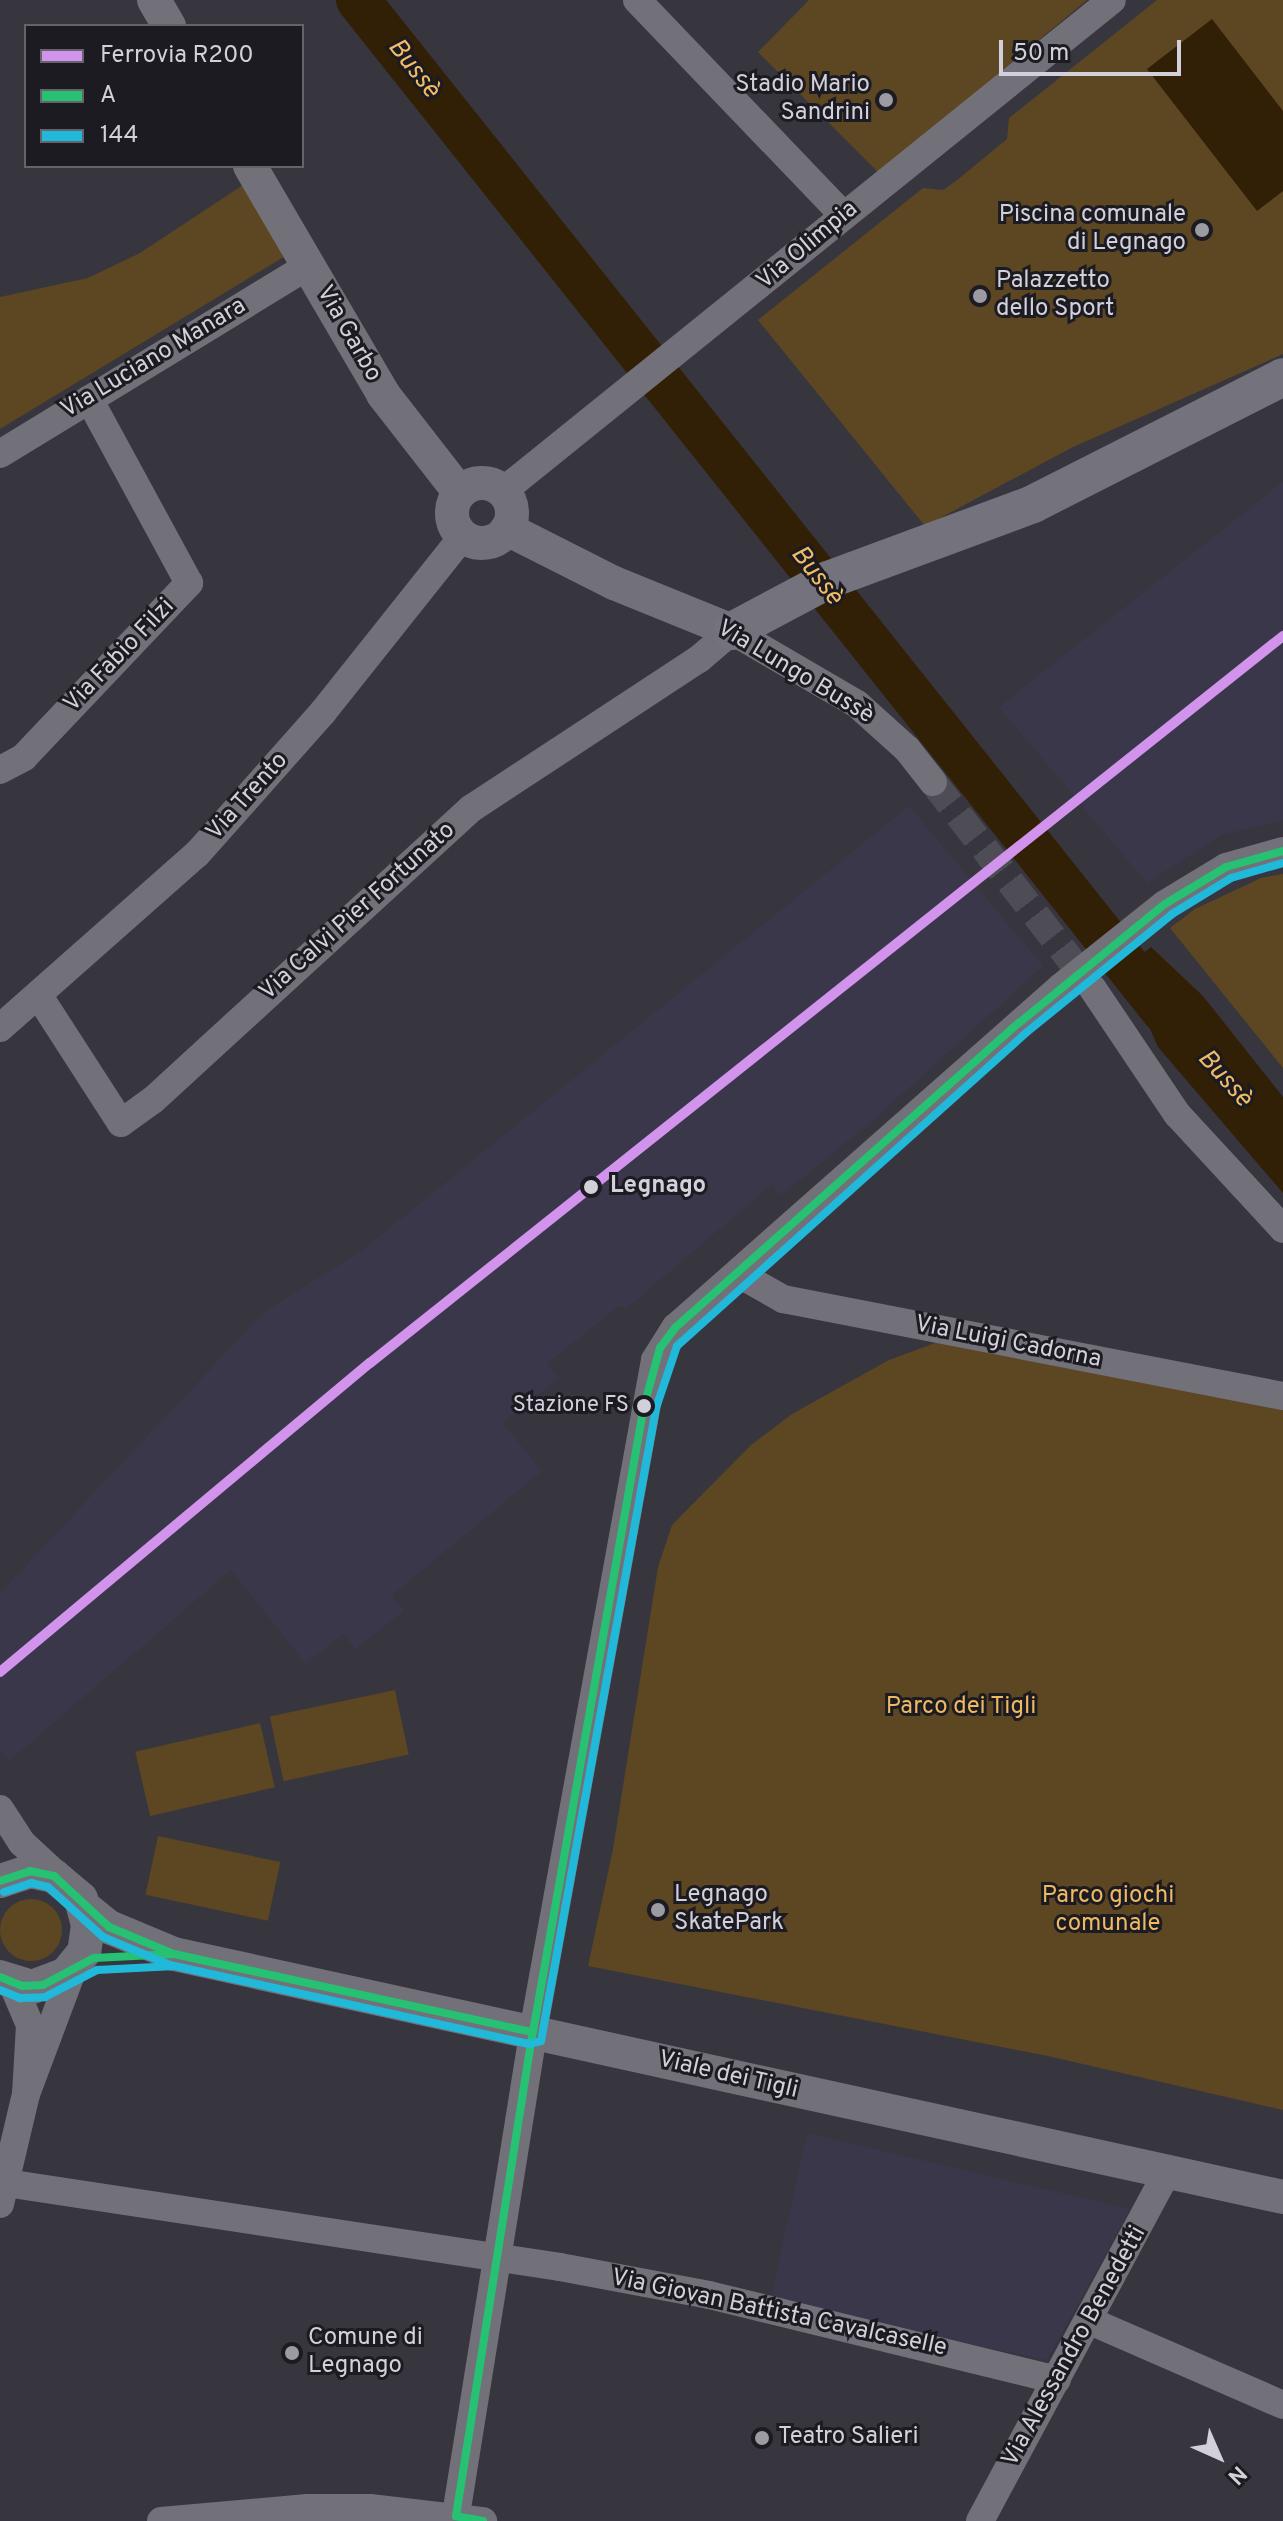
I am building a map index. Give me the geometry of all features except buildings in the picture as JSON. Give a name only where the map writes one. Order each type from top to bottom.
[{"type":"main road","points":[[732,631],[784,600],[1033,504],[1283,377]]},
{"type":"street","points":[[154,0],[168,24]]},
{"type":"street","points":[[637,0],[843,215]]},
{"type":"street","name":"Via Olimpia","points":[[503,491],[1112,0]]},
{"type":"street","name":"Via Garbo","points":[[251,168],[383,394],[460,493]]},
{"type":"street","name":"Via Luciano Manara","points":[[0,454],[308,266]]},
{"type":"street","name":"Via Fabio Filzi","points":[[0,770],[24,757],[189,583],[89,399]]},
{"type":"street","points":[[478,484],[503,491],[512,514],[507,529],[486,543],[463,536],[452,513],[460,493],[478,484]]},
{"type":"street","name":"Via Lungo Bussè","points":[[507,529],[614,583],[732,631],[857,704],[907,749],[933,782]]},
{"type":"street","name":"Via Trento","points":[[0,1028],[197,854],[323,712],[463,536]]},
{"type":"street","name":"Via Calvi Pier Fortunato","points":[[39,996],[121,1123],[153,1100],[472,808],[699,659],[732,631]]},
{"type":"street","points":[[161,2521],[307,2508],[464,2519],[533,2032],[655,1360],[676,1327],[1061,987],[1165,904],[1226,867],[1283,851]]},
{"type":"street","points":[[1093,989],[1177,1114],[1283,1229]]},
{"type":"street","name":"Via Luigi Cadorna","points":[[739,1274],[783,1299],[1283,1396]]},
{"type":"street","points":[[0,1809],[22,1843],[74,1894],[88,1940],[26,2094],[2,2190]]},
{"type":"street","name":"Viale dei Tigli","points":[[0,1881],[30,1871],[74,1894],[109,1927],[174,1954],[1283,2197]]},
{"type":"street","name":"Viale dei Tigli","points":[[5,1982],[43,1985],[76,1965],[109,1954],[174,1954]]},
{"type":"street","points":[[5,1982],[30,2025],[26,2094]]},
{"type":"street","name":"Via Alessandro Benedetti","points":[[980,2521],[1090,2321],[1167,2172]]},
{"type":"street","name":"Via Giovan Battista Cavalcaselle","points":[[2,2190],[499,2259],[709,2295],[1057,2380]]},
{"type":"street","points":[[1090,2321],[1283,2405]]},
{"type":"shaded area","points":[[1283,482],[1283,820],[1221,835],[1147,883],[999,707]]},
{"type":"shaded area","points":[[909,806],[1043,966],[869,1124],[781,1195],[771,1185],[626,1309],[619,1306],[547,1364],[558,1379],[503,1423],[542,1471],[391,1596],[404,1611],[356,1649],[343,1634],[306,1664],[231,1570],[9,1761],[0,1750],[0,1593],[264,1312],[360,1252]]},
{"type":"shaded area","points":[[807,2133],[1130,2209],[1047,2360],[770,2302]]},
{"type":"green space","name":"Stadio Mario Sandrini","points":[[809,0],[1087,0],[879,173],[758,52]]},
{"type":"green space","name":"Palazzetto dello Sport","points":[[1157,0],[1283,0],[1283,354],[1071,448],[925,526],[758,320],[923,188],[943,190],[956,181],[1007,139],[1009,118]]},
{"type":"green space","points":[[246,183],[287,255],[0,429],[0,297],[88,278],[140,253]]},
{"type":"green space","points":[[1283,874],[1283,1068],[1170,928],[1195,909],[1261,878]]},
{"type":"green space","name":"Parco dei Tigli","points":[[946,1339],[1283,1402],[1283,2110],[1048,2056],[588,1966],[613,1849],[658,1567],[672,1525],[751,1445],[792,1414],[889,1360]]},
{"type":"green space","points":[[395,1690],[409,1755],[284,1781],[270,1717]]},
{"type":"green space","points":[[260,1723],[275,1787],[150,1816],[135,1752]]},
{"type":"green space","points":[[158,1836],[280,1862],[268,1921],[146,1895]]},
{"type":"green space","points":[[31,1899],[43,1901],[53,1908],[60,1918],[60,1942],[53,1952],[43,1959],[31,1961],[19,1959],[9,1952],[2,1942],[0,1930],[2,1918],[9,1908],[19,1901]]},
{"type":"water","points":[[1212,19],[1283,111],[1283,191],[1257,211],[1147,69]]},
{"type":"water","points":[[1151,947],[1203,996],[1283,1097],[1283,1193],[1158,1047],[1146,1020],[1113,977]]},
{"type":"waterway","name":"Bussè","points":[[358,0],[1164,1012]]},
{"type":"tunnel","points":[[933,782],[1093,989]]},
{"type":"rail line","name":"R200","points":[[0,1672],[370,1363],[1283,636]]},
{"type":"transit line","name":"A","points":[[483,2521],[456,2516],[533,2032],[644,1406],[660,1348],[676,1327],[1019,1023],[1165,904],[1226,867],[1283,851]]},
{"type":"transit line","name":"144","points":[[4,1892],[31,1883],[48,1887],[103,1937],[170,1965],[530,2044],[541,2041],[656,1408],[677,1346],[1027,1032],[1172,914],[1231,878],[1283,863]]},
{"type":"transit line","name":"A","points":[[0,1881],[30,1871],[54,1876],[109,1927],[174,1954],[533,2032]]},
{"type":"transit line","name":"A","points":[[0,1977],[22,1986],[43,1985],[94,1958],[174,1954]]},
{"type":"transit line","name":"144","points":[[0,1990],[20,1998],[45,1997],[97,1970],[175,1966]]},
{"type":"place","name":"Stadio Mario Sandrini","points":[[886,100]]},
{"type":"place","name":"Piscina comunale di Legnago","points":[[1202,230]]},
{"type":"place","name":"Palazzetto dello Sport","points":[[980,296]]},
{"type":"place","name":"Legnago","points":[[591,1187]]},
{"type":"place","name":"Stazione FS","points":[[644,1406]]},
{"type":"place","name":"Legnago SkatePark","points":[[658,1910]]},
{"type":"place","name":"Comune di Legnago","points":[[292,2353]]},
{"type":"place","name":"Teatro Salieri","points":[[762,2438]]},
{"type":"park label","name":"Parco giochi comunale","points":[[1108,1911]]}]
